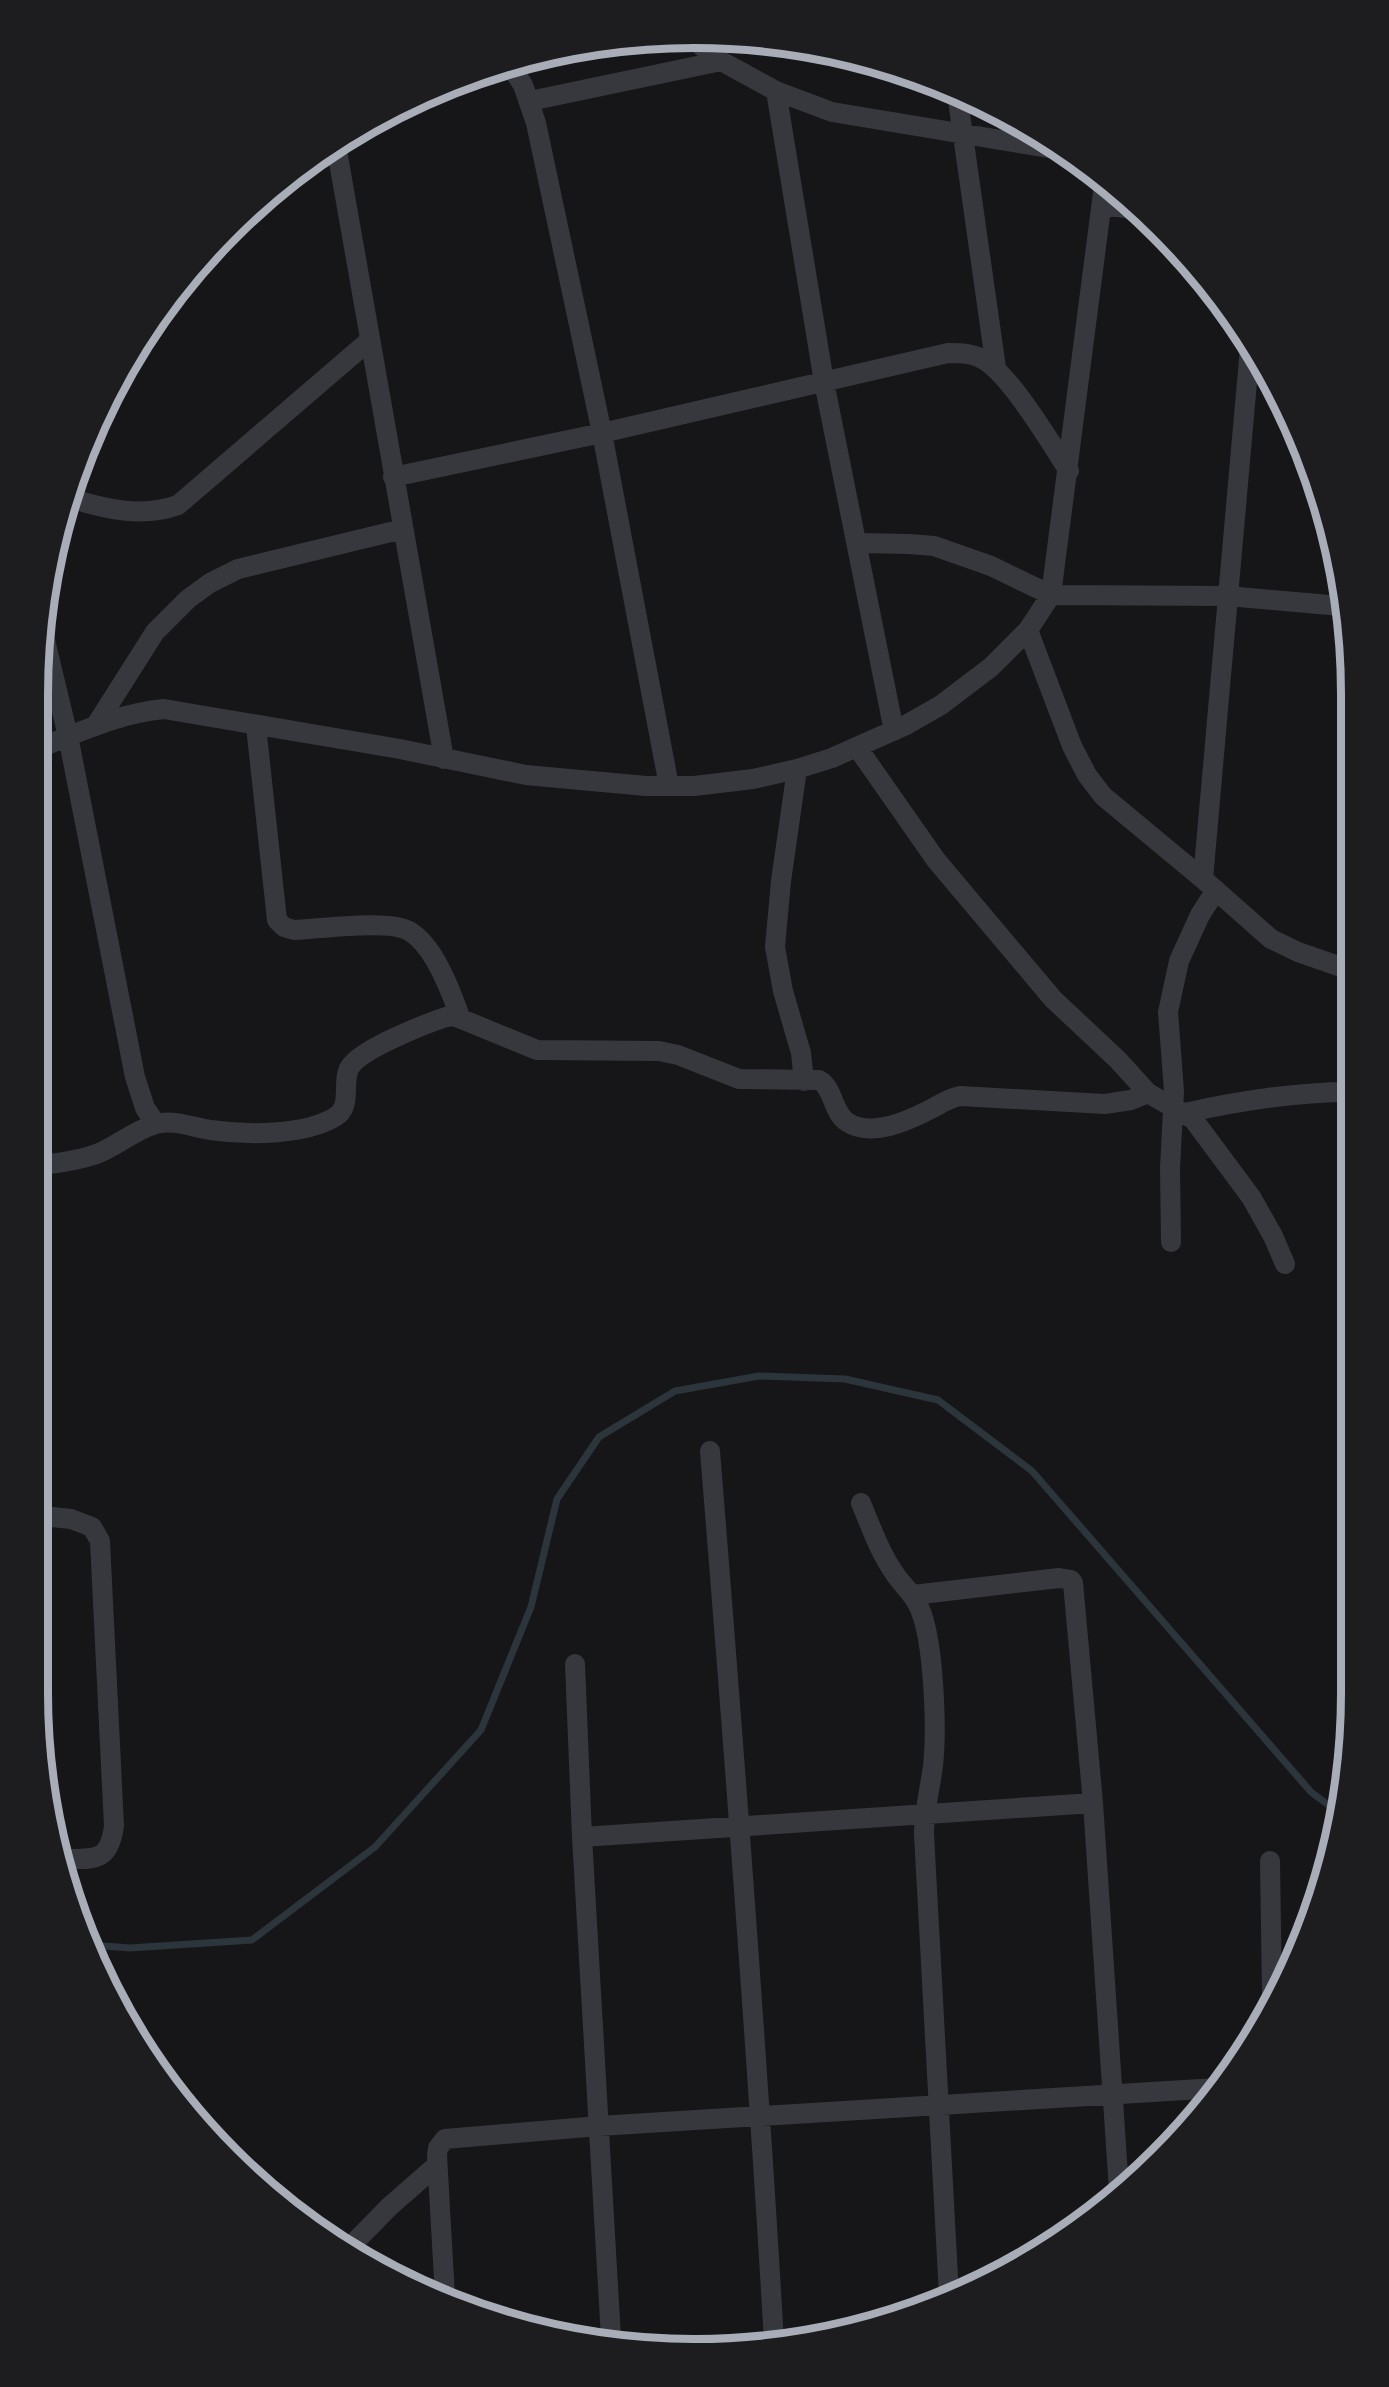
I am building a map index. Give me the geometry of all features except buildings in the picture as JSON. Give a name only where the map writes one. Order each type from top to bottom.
[{"type":"street","points":[[705,48],[721,61],[776,91],[832,112],[1036,146]]},
{"type":"street","points":[[530,101],[721,61]]},
{"type":"street","points":[[515,74],[530,101],[602,433],[669,786]]},
{"type":"street","points":[[776,91],[824,382],[894,731]]},
{"type":"street","points":[[959,105],[996,368]]},
{"type":"street","points":[[338,155],[444,759]]},
{"type":"street","points":[[48,744],[96,725],[136,713],[164,709],[382,746],[526,775],[585,782],[694,786],[753,779],[797,769],[832,758],[894,731],[941,705],[991,667],[1028,630],[1051,595],[1104,194]]},
{"type":"street","points":[[1103,206],[1121,208]]},
{"type":"street","points":[[78,500],[103,508],[147,512],[178,506],[370,340]]},
{"type":"street","points":[[393,477],[602,433],[948,353],[973,355],[996,368],[1040,426],[1069,471]]},
{"type":"street","points":[[1171,1242],[1170,1168],[1179,1110],[1168,1021],[1170,998],[1179,961],[1210,885],[1227,596],[1249,362]]},
{"type":"street","points":[[96,725],[155,632],[188,598],[210,583],[238,569],[403,529]]},
{"type":"street","points":[[857,543],[909,543],[934,546],[991,566],[1051,595],[1227,596],[1334,605]]},
{"type":"street","points":[[1028,630],[1072,746],[1087,775],[1103,796],[1271,939],[1298,952],[1341,967]]},
{"type":"street","points":[[49,657],[68,736],[135,1077],[146,1108],[156,1124]]},
{"type":"street","points":[[256,726],[277,920],[284,927],[294,930],[385,926],[402,927],[411,931],[432,956],[452,993],[460,1017]]},
{"type":"street","points":[[857,747],[936,860],[1053,999],[1118,1060],[1148,1094],[1179,1110],[1203,1132],[1251,1197],[1273,1236],[1285,1264]]},
{"type":"street","points":[[797,769],[781,881],[775,947],[783,991],[801,1053],[804,1081]]},
{"type":"street","points":[[48,1164],[98,1154],[156,1124],[188,1124],[235,1132],[270,1132],[316,1125],[341,1112],[347,1072],[355,1060],[400,1035],[446,1017],[460,1017],[537,1050],[658,1051],[678,1056],[739,1079],[822,1082],[838,1114],[850,1124],[862,1128],[877,1128],[900,1122],[960,1096],[1105,1104],[1131,1100],[1148,1094]]},
{"type":"street","points":[[1179,1110],[1299,1093],[1341,1092]]},
{"type":"street","points":[[710,1451],[741,1827],[774,2334]]},
{"type":"street","points":[[861,1503],[887,1562],[913,1595],[924,1621],[931,1665],[934,1755],[924,1814],[949,2287]]},
{"type":"street","points":[[48,1517],[71,1519],[92,1527],[100,1541],[114,1826],[111,1844],[104,1852],[94,1859],[70,1859]]},
{"type":"street","points":[[913,1595],[1059,1578],[1071,1580],[1075,1590],[1093,1803],[1118,2181]]},
{"type":"street","points":[[575,1664],[582,1837],[611,2333]]},
{"type":"street","points":[[582,1837],[1093,1803]]},
{"type":"street","points":[[1270,1861],[1272,1982]]},
{"type":"street","points":[[445,2289],[437,2165],[438,2148],[445,2139],[599,2126],[1205,2089]]},
{"type":"street","points":[[355,2242],[389,2207],[437,2165]]},
{"type":"waterway","points":[[100,1946],[130,1948],[252,1940],[375,1847],[481,1730],[531,1607],[557,1499],[599,1437],[675,1391],[759,1376],[845,1379],[938,1400],[1032,1471],[1311,1792],[1331,1807]]}]
